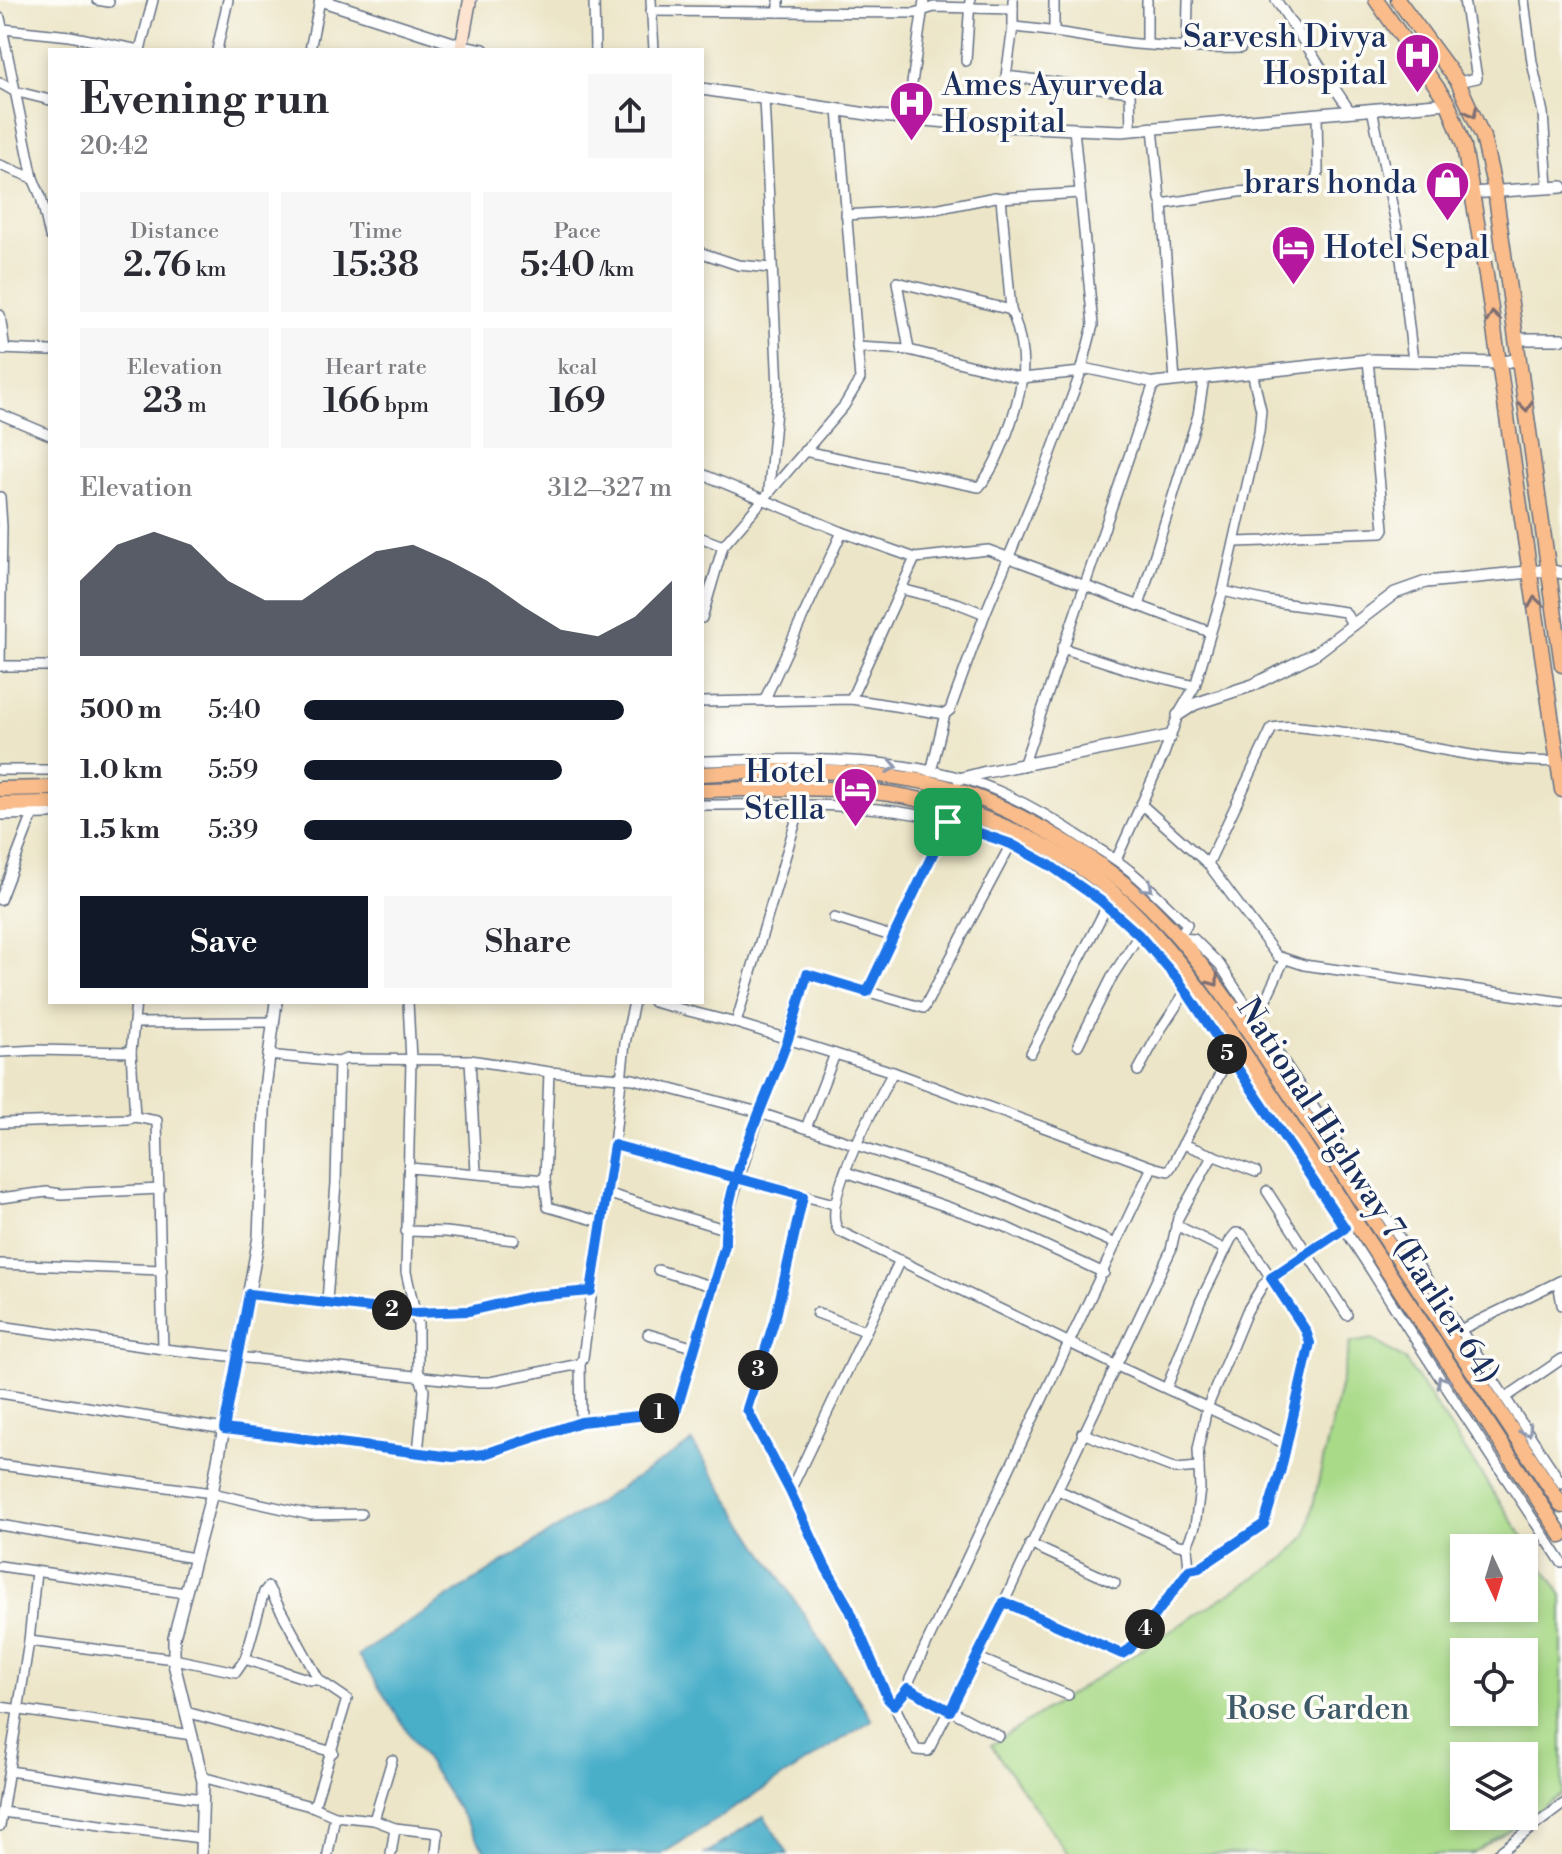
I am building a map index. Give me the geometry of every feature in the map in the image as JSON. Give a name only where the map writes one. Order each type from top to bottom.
[{"type":"main road","points":[[461,48],[470,0]]},
{"type":"main road","points":[[1376,0],[1448,103],[1464,146],[1562,790]]},
{"type":"main road","points":[[1398,0],[1458,82],[1483,137],[1495,190],[1556,572],[1562,665]]},
{"type":"main road","name":"National Highway 7 (Earlier 64)","points":[[704,774],[858,773],[921,782],[982,801],[1030,821],[1129,887],[1202,965],[1239,1017],[1562,1506]]},
{"type":"main road","points":[[0,789],[48,788]]},
{"type":"main road","name":"National Highway 7 (Earlier 64)","points":[[704,790],[846,790],[890,794],[934,804],[992,823],[1041,845],[1110,890],[1165,944],[1221,1018],[1562,1536]]},
{"type":"main road","points":[[0,804],[48,803]]},
{"type":"street","points":[[97,0],[109,2]]},
{"type":"street","points":[[140,48],[153,0]]},
{"type":"street","points":[[217,48],[228,0]]},
{"type":"street","points":[[310,48],[320,0],[461,48]]},
{"type":"street","points":[[594,0],[595,48]]},
{"type":"street","points":[[779,0],[779,12]]},
{"type":"street","points":[[1054,0],[1054,30]]},
{"type":"street","points":[[1147,0],[1147,43]]},
{"type":"street","points":[[1187,48],[1188,0]]},
{"type":"street","points":[[1276,0],[1350,111]]},
{"type":"street","points":[[1458,82],[1477,78],[1464,0]]},
{"type":"street","points":[[1524,0],[1543,113],[1548,187]]},
{"type":"street","points":[[966,61],[970,3]]},
{"type":"street","points":[[654,48],[651,5],[779,12],[915,13],[924,5]]},
{"type":"street","points":[[924,5],[1013,5],[1006,76],[1130,92],[1131,130]]},
{"type":"street","points":[[907,118],[924,5]]},
{"type":"street","points":[[46,198],[33,178],[2,23],[129,48]]},
{"type":"street","points":[[1013,27],[1187,48],[1241,48]]},
{"type":"street","points":[[0,83],[14,91],[48,100]]},
{"type":"street","points":[[704,89],[907,118],[1074,129],[1131,130],[1448,103]]},
{"type":"street","points":[[764,99],[778,387],[769,489]]},
{"type":"street","points":[[1372,109],[1398,233],[1413,361]]},
{"type":"street","points":[[704,611],[723,546],[769,489],[844,406],[860,379],[838,110]]},
{"type":"street","points":[[1162,204],[1238,192],[1314,186],[1318,172],[1317,114]]},
{"type":"street","points":[[1153,128],[1175,381]]},
{"type":"street","points":[[931,772],[945,714],[950,710],[1081,372],[1093,325],[1074,129]]},
{"type":"street","points":[[0,165],[33,178]]},
{"type":"street","points":[[1471,193],[1562,187]]},
{"type":"street","points":[[846,215],[935,209],[995,197],[1080,193]]},
{"type":"street","points":[[804,451],[966,487],[979,487],[1008,432],[1022,378],[1016,323],[1011,310],[1001,198]]},
{"type":"street","points":[[704,254],[738,265],[771,268]]},
{"type":"street","points":[[909,350],[897,282],[1011,310]]},
{"type":"street","points":[[0,315],[2,349],[48,351]]},
{"type":"street","points":[[1517,339],[1562,339]]},
{"type":"street","points":[[857,347],[909,350],[1022,378],[1088,369],[1154,383],[1368,360],[1499,363],[1520,359]]},
{"type":"street","points":[[1235,542],[1267,541],[1293,535],[1382,532],[1368,360]]},
{"type":"street","points":[[1116,860],[1164,754],[1178,715],[1195,686],[1223,591],[1259,432],[1261,410],[1252,372]]},
{"type":"street","points":[[1139,606],[1198,415],[1204,378]]},
{"type":"street","points":[[1023,766],[1154,383]]},
{"type":"street","points":[[0,414],[48,434]]},
{"type":"street","points":[[704,475],[842,532],[915,558],[982,549],[1210,632]]},
{"type":"street","points":[[0,497],[0,666],[48,666]]},
{"type":"street","points":[[764,701],[842,532]]},
{"type":"street","points":[[704,539],[723,546]]},
{"type":"street","points":[[851,699],[915,558]]},
{"type":"street","points":[[1178,715],[1195,704],[1253,685],[1316,653],[1395,593],[1426,582],[1556,572]]},
{"type":"street","points":[[901,589],[957,603],[985,614]]},
{"type":"street","points":[[1223,591],[1345,612],[1353,626]]},
{"type":"street","points":[[1062,648],[1133,671],[1195,686]]},
{"type":"street","points":[[704,702],[851,699],[945,714]]},
{"type":"street","points":[[1208,864],[1272,728],[1285,726],[1352,733],[1526,763],[1559,761]]},
{"type":"street","points":[[959,779],[1170,736]]},
{"type":"street","points":[[704,761],[839,761],[931,772],[959,779],[997,791],[1057,821],[1129,869],[1187,924],[1179,938],[1194,939],[1220,965],[1562,1484]]},
{"type":"street","points":[[0,770],[48,770]]},
{"type":"street","points":[[736,1023],[801,804]]},
{"type":"street","points":[[1141,804],[1208,864],[1277,956],[1284,960],[1562,1002]]},
{"type":"street","points":[[704,805],[865,806],[921,813],[1011,844],[1051,866],[1107,906],[1139,935],[1186,991],[1345,1228],[1562,1563]]},
{"type":"street","points":[[0,900],[33,814]]},
{"type":"street","points":[[0,815],[48,814]]},
{"type":"street","points":[[867,992],[948,822]]},
{"type":"street","points":[[0,1393],[224,1429],[453,1457],[484,1454],[581,1422],[676,1412],[725,1245],[724,1229],[737,1178],[788,1040],[807,974],[924,1008],[1011,844]]},
{"type":"street","points":[[1031,1053],[1107,906]]},
{"type":"street","points":[[834,918],[894,937]]},
{"type":"street","points":[[1078,1045],[1113,975],[1139,935]]},
{"type":"street","points":[[1257,1018],[1284,960]]},
{"type":"street","points":[[1138,1071],[1186,991]]},
{"type":"street","points":[[135,1117],[131,1052],[136,1004]]},
{"type":"street","points":[[201,1854],[202,1777],[174,1659],[174,1637],[212,1493],[259,1237],[268,1055],[276,1004]]},
{"type":"street","points":[[408,1004],[411,1060],[406,1272],[418,1325],[418,1369],[424,1390],[418,1453]]},
{"type":"street","points":[[581,1422],[580,1364],[614,1145],[625,1043],[634,1004]]},
{"type":"street","points":[[661,1004],[736,1023],[893,1072],[1168,1171],[1229,1057]]},
{"type":"street","points":[[136,1023],[274,1022]]},
{"type":"street","points":[[0,1052],[131,1052]]},
{"type":"street","points":[[806,1128],[835,1054]]},
{"type":"street","points":[[268,1055],[339,1062],[346,1059],[470,1060],[549,1072],[622,1078],[759,1113],[990,1189],[1116,1244]]},
{"type":"street","points":[[470,1060],[476,1172]]},
{"type":"street","points":[[327,1301],[336,1183],[339,1062]]},
{"type":"street","points":[[549,1072],[545,1180],[548,1207],[601,1222]]},
{"type":"street","points":[[893,1072],[856,1144],[834,1204],[835,1225],[839,1231],[1286,1444]]},
{"type":"street","points":[[0,1123],[135,1117],[157,1121],[163,1349]]},
{"type":"street","points":[[1183,1144],[1256,1172]]},
{"type":"street","points":[[614,1145],[834,1204]]},
{"type":"street","points":[[803,1196],[777,1312],[747,1409],[849,1608],[888,1699],[916,1750],[928,1751],[1058,1490],[1082,1433],[1171,1250],[1178,1218],[1213,1155]]},
{"type":"street","points":[[894,1705],[908,1688],[1152,1167]]},
{"type":"street","points":[[410,1168],[545,1180]]},
{"type":"street","points":[[846,1172],[1003,1226],[1104,1273]]},
{"type":"street","points":[[0,1198],[47,1192],[160,1189]]},
{"type":"street","points":[[1267,1191],[1347,1315]]},
{"type":"street","points":[[606,1193],[724,1229]]},
{"type":"street","points":[[1176,1225],[1226,1250]]},
{"type":"street","points":[[1004,1602],[1122,1654],[1130,1649],[1189,1570],[1187,1546],[1195,1526],[1200,1489],[1198,1449],[1207,1408],[1247,1311],[1271,1278],[1345,1228]]},
{"type":"street","points":[[406,1231],[514,1240]]},
{"type":"street","points":[[1167,1387],[1200,1302],[1236,1233],[1242,1234],[1306,1331],[1310,1343],[1264,1524],[1199,1568],[1189,1570]]},
{"type":"street","points":[[790,1491],[900,1260]]},
{"type":"street","points":[[0,1264],[162,1270]]},
{"type":"street","points":[[658,1270],[714,1287]]},
{"type":"street","points":[[1460,1330],[1560,1281],[1562,1305]]},
{"type":"street","points":[[249,1294],[414,1313],[469,1311],[533,1296],[591,1291]]},
{"type":"street","points":[[817,1313],[865,1331]]},
{"type":"street","points":[[0,1326],[163,1349],[490,1382],[580,1364]]},
{"type":"street","points":[[648,1334],[695,1348]]},
{"type":"street","points":[[1505,1398],[1562,1359]]},
{"type":"street","points":[[1082,1433],[1176,1469],[1199,1467]]},
{"type":"street","points":[[0,1465],[212,1493],[311,1515],[361,1514]]},
{"type":"street","points":[[1058,1490],[1178,1545],[1187,1546]]},
{"type":"street","points":[[0,1525],[194,1558]]},
{"type":"street","points":[[0,1531],[194,1558]]},
{"type":"street","points":[[1030,1544],[1115,1583]]},
{"type":"street","points":[[0,1566],[185,1593]]},
{"type":"street","points":[[0,1826],[29,1641],[36,1572]]},
{"type":"street","points":[[29,1641],[174,1659],[236,1672],[245,1659],[268,1587],[319,1680],[347,1699],[314,1807]]},
{"type":"street","points":[[976,1657],[1068,1695]]},
{"type":"street","points":[[245,1659],[310,1680],[319,1680]]},
{"type":"street","points":[[908,1688],[999,1736]]},
{"type":"street","points":[[0,1707],[192,1735]]},
{"type":"street","points":[[186,1712],[333,1752]]},
{"type":"street","points":[[374,1820],[392,1760]]},
{"type":"street","points":[[9,1771],[202,1799]]},
{"type":"street","points":[[202,1777],[314,1807],[335,1816],[374,1820],[395,1828],[438,1833],[436,1854]]},
{"type":"street","points":[[1497,1854],[1562,1805]]},
{"type":"street","points":[[2,1812],[200,1838]]},
{"type":"street","points":[[328,1854],[335,1816]]},
{"type":"street","points":[[391,1854],[395,1828]]},
{"type":"green space","name":"Rose Garden","points":[[1372,1339],[1405,1360],[1521,1534],[1450,1534],[1450,1622],[1538,1622],[1538,1559],[1562,1595],[1562,1794],[1538,1810],[1538,1742],[1450,1742],[1450,1830],[1509,1830],[1473,1854],[1068,1854],[991,1745],[1285,1558],[1306,1536],[1350,1343]]},
{"type":"water","points":[[692,1442],[872,1720],[662,1854],[487,1854],[358,1655]]},
{"type":"water","points":[[764,1816],[788,1854],[705,1854]]},
{"type":"place","name":"Sarvesh Divya Hospital","points":[[1418,94]]},
{"type":"place","name":"Ames Ayurveda Hospital","points":[[911,142]]},
{"type":"place","name":"brars honda","points":[[1448,222]]},
{"type":"place","name":"Hotel Sepal","points":[[1293,287]]},
{"type":"place","name":"Hotel Stella","points":[[856,829]]},
{"type":"route","points":[[948,822],[867,992],[807,974],[788,1040],[737,1178],[724,1229],[725,1245],[676,1412],[581,1422],[484,1454],[453,1457],[224,1429],[249,1294],[414,1313],[469,1311],[533,1296],[591,1291],[614,1145],[737,1178],[803,1196],[777,1312],[747,1409],[849,1608],[888,1699],[894,1705],[908,1688],[950,1711],[1004,1602],[1122,1654],[1130,1649],[1189,1570],[1199,1568],[1264,1524],[1281,1469],[1310,1343],[1306,1331],[1271,1278],[1345,1228],[1179,981],[1139,935],[1101,901],[1051,866],[1011,844],[948,822]]}]
